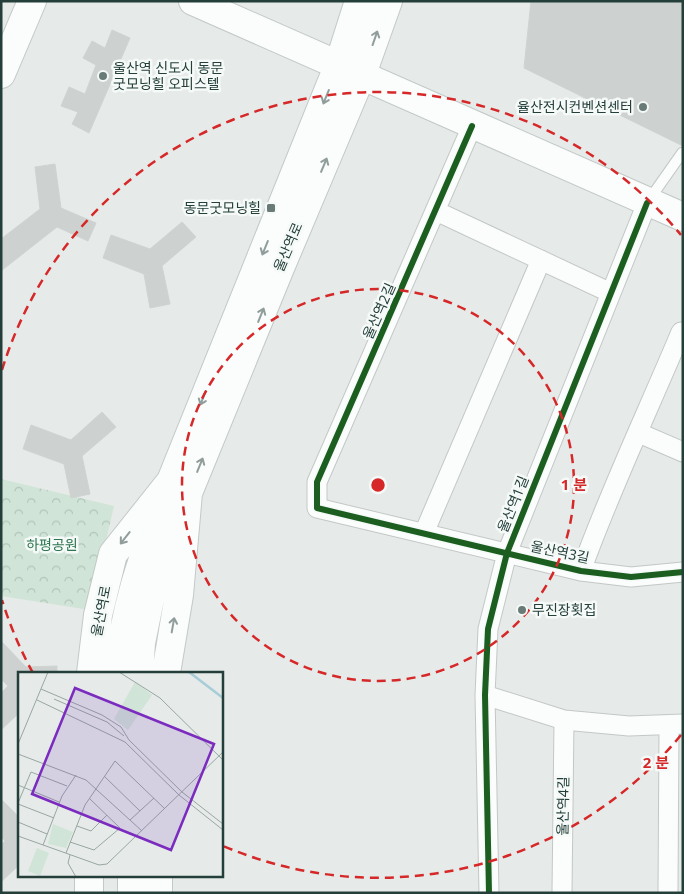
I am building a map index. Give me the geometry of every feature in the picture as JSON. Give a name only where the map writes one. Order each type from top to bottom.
[{"type":"main road","points":[[1,74],[32,1]]},
{"type":"main road","points":[[193,1],[351,69],[472,126],[683,217]]},
{"type":"main road","name":"울산역로","points":[[351,69],[359,1]]},
{"type":"main road","name":"울산역로","points":[[118,672],[121,639],[134,583],[280,268],[351,69],[388,1]]},
{"type":"main road","name":"울산역로","points":[[91,672],[98,614],[113,554],[179,487]]},
{"type":"main road","name":"울산역로","points":[[139,672],[141,643],[152,589],[179,487]]},
{"type":"main road","name":"울산역로","points":[[166,672],[179,594],[179,487]]},
{"type":"main road","points":[[89,876],[89,893]]},
{"type":"main road","points":[[113,876],[113,893]]},
{"type":"main road","points":[[132,876],[132,893]]},
{"type":"main road","points":[[158,876],[158,893]]},
{"type":"street","name":"울산역2길","points":[[317,508],[317,482],[472,126]]},
{"type":"street","name":"울산역1길","points":[[489,893],[486,695],[488,629],[507,553],[647,203]]},
{"type":"street","points":[[436,211],[611,293]]},
{"type":"street","points":[[424,533],[541,260]]},
{"type":"street","name":"울산역3길","points":[[581,571],[602,512],[639,433],[681,332],[683,332]]},
{"type":"street","points":[[639,433],[683,452]]},
{"type":"street","name":"울산역3길","points":[[317,508],[581,571],[631,577],[683,572]]},
{"type":"street","points":[[486,695],[564,720],[629,726],[676,725],[668,893]]},
{"type":"street","name":"울산역4길","points":[[562,893],[564,720]]},
{"type":"lane","points":[[647,203],[682,153]]},
{"type":"green space","name":"하평공원","points":[[1,479],[114,506],[90,610],[1,596]]},
{"type":"building","name":"율산전시컨벤션센터","points":[[531,1],[683,1],[683,146],[524,68]]},
{"type":"building","name":"울산역 신도시 동문 굿모닝힐 오피스텔","points":[[112,30],[130,38],[89,133],[72,124],[78,112],[61,106],[69,87],[85,94],[96,65],[83,58],[92,41],[105,48]]},
{"type":"building","points":[[55,164],[61,208],[96,223],[88,241],[57,227],[1,271],[1,239],[40,209],[35,167]]},
{"type":"building","points":[[182,222],[196,237],[162,266],[170,304],[150,308],[144,274],[103,258],[111,235],[150,249]]},
{"type":"building","points":[[102,412],[116,427],[82,456],[90,494],[71,498],[64,464],[23,449],[31,425],[71,440]]},
{"type":"building","points":[[1,641],[26,667],[57,666],[57,672],[18,672],[18,714],[1,730],[1,693],[8,686],[1,679]]},
{"type":"building","points":[[1,799],[18,816],[18,866],[1,882],[1,845],[5,841],[1,837]]},
{"type":"cycle path","points":[[472,126],[317,482],[317,508],[581,571],[631,577],[683,572]]},
{"type":"cycle path","points":[[489,893],[485,695],[488,629],[507,553],[647,203]]},
{"type":"place","name":"울산역 신도시 동문 굿모닝힐 오피스텔","points":[[103,76]]},
{"type":"place","name":"율산전시컨벤션센터","points":[[643,107]]},
{"type":"place","name":"동문굿모닝힐","points":[[271,208]]},
{"type":"place","name":"무진장횟집","points":[[522,610]]}]
